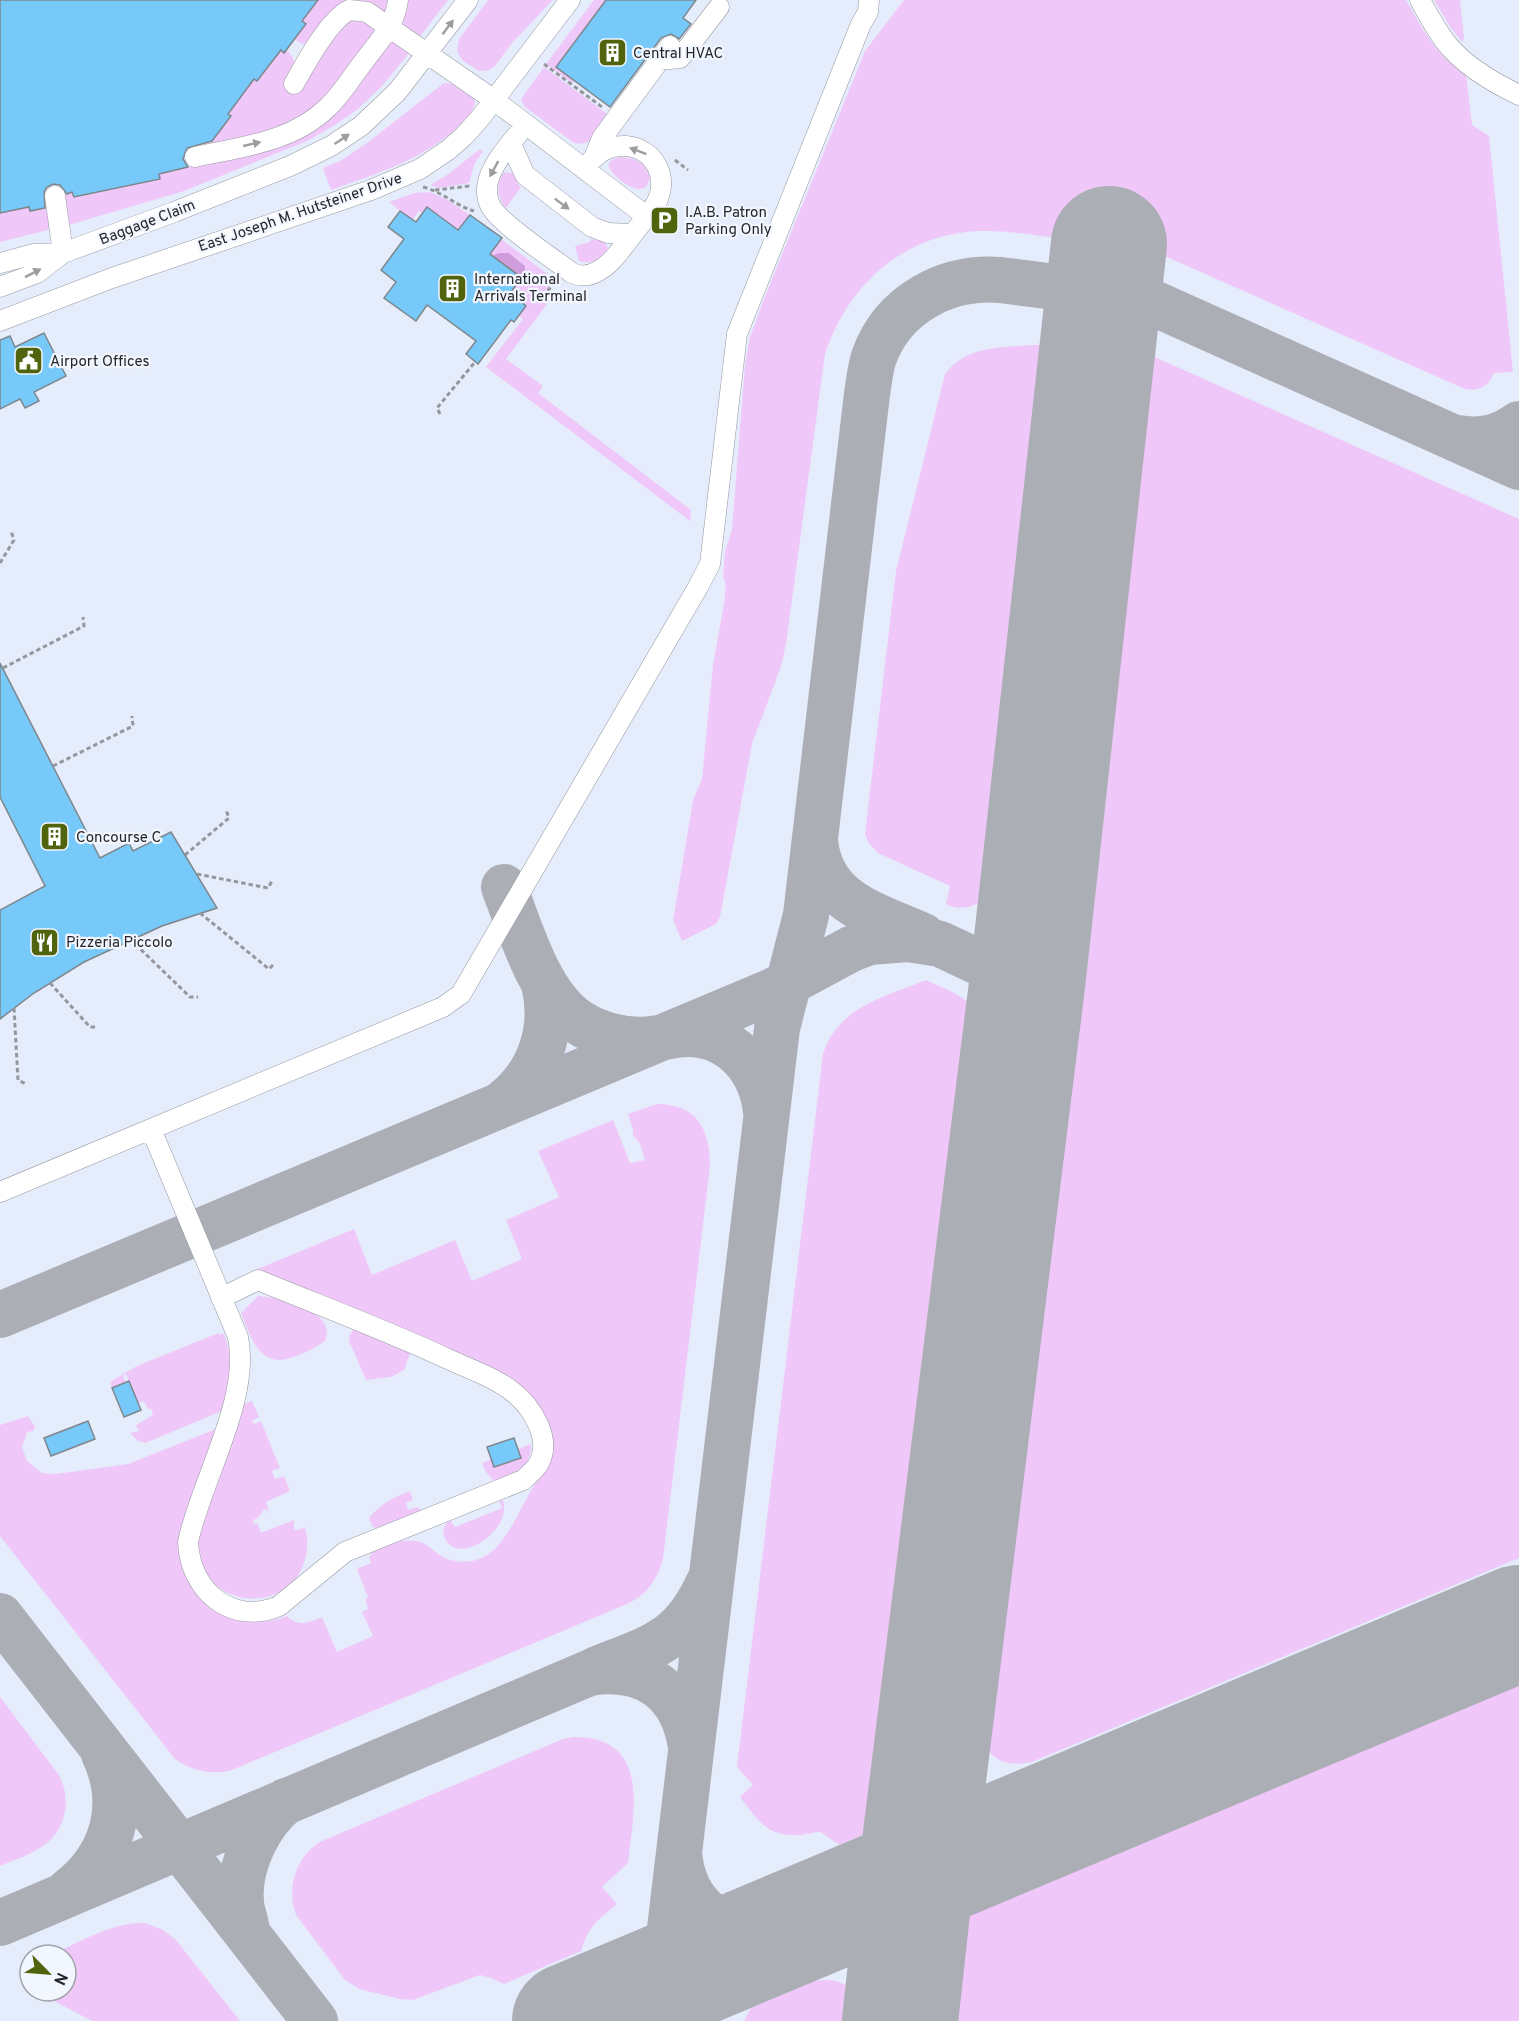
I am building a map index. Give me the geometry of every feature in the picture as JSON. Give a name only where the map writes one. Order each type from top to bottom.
[{"type":"street","points":[[195,157],[278,138],[311,121],[332,103],[390,27],[398,0]]},
{"type":"street","name":"Baggage Claim","points":[[0,263],[34,254],[63,253],[290,166],[331,146],[367,120],[397,92],[468,0]]},
{"type":"street","name":"East Joseph M. Hutsteiner Drive","points":[[0,321],[112,278],[371,190],[432,162],[464,136],[570,0]]},
{"type":"street","points":[[1420,0],[1455,53],[1491,80],[1519,95]]},
{"type":"street","points":[[0,1192],[443,1007],[461,994],[710,564],[737,334],[847,58],[873,4]]},
{"type":"street","points":[[589,162],[602,138],[665,53],[680,58],[719,7]]},
{"type":"street","points":[[294,84],[332,24],[349,10],[362,11],[390,27],[525,124],[589,162],[646,216]]},
{"type":"street","points":[[525,124],[489,177],[486,191],[490,206],[501,219],[572,273],[583,276],[609,265],[658,198],[661,182],[660,170],[654,159],[644,152],[626,146],[609,148],[589,162]]},
{"type":"street","points":[[511,144],[525,175],[592,227],[608,233],[632,234]]},
{"type":"street","points":[[0,287],[37,273],[63,253],[55,196]]},
{"type":"street","points":[[151,1129],[221,1298],[238,1337],[241,1366],[233,1406],[188,1542],[189,1557],[196,1577],[211,1594],[227,1605],[251,1611],[269,1610],[279,1605],[345,1552],[523,1480],[534,1471],[540,1462],[543,1450],[542,1438],[534,1415],[514,1392],[497,1382],[413,1342],[258,1280],[221,1298]]},
{"type":"path","points":[[434,190],[472,185]]},
{"type":"path","points":[[421,187],[434,190],[465,208],[478,212]]},
{"type":"path","points":[[440,414],[437,408],[475,362]]},
{"type":"path","points":[[0,563],[14,540],[11,531]]},
{"type":"path","points":[[3,669],[84,626],[83,617]]},
{"type":"path","points":[[53,766],[133,726],[132,716]]},
{"type":"path","points":[[185,855],[230,818],[226,810]]},
{"type":"path","points":[[197,874],[268,888],[272,881]]},
{"type":"path","points":[[200,913],[269,969],[275,963]]},
{"type":"path","points":[[130,939],[190,997],[198,997]]},
{"type":"path","points":[[50,983],[90,1028],[98,1027]]},
{"type":"path","points":[[14,1008],[18,1080],[26,1083]]},
{"type":"shaded area","points":[[0,0],[1519,0],[1519,2021],[0,2021]]},
{"type":"shaded area","points":[[317,0],[390,0],[387,14],[375,7],[308,43],[302,44],[294,39],[306,24],[299,19],[301,16],[304,19]]},
{"type":"shaded area","points":[[406,0],[448,0],[418,37],[403,25]]},
{"type":"shaded area","points":[[488,0],[553,0],[512,43],[495,66],[489,70],[479,71],[462,60],[457,51],[459,39]]},
{"type":"shaded area","points":[[594,0],[606,0],[556,67],[574,80],[572,83],[546,64]]},
{"type":"shaded area","points":[[904,0],[1406,0],[1438,51],[1466,74],[1472,125],[1489,136],[1513,372],[1494,373],[1482,387],[1475,390],[1465,389],[1165,256],[1135,247],[1012,232],[980,231],[953,234],[927,242],[883,267],[849,305],[835,328],[825,354],[782,664],[752,744],[720,917],[716,924],[682,941],[673,920],[693,800],[702,779],[713,665],[724,604],[725,552],[732,529],[745,365],[750,337],[865,51]]},
{"type":"shaded area","points":[[1434,0],[1460,0],[1464,38],[1462,42],[1451,28]]},
{"type":"shaded area","points":[[360,18],[377,29],[323,102],[281,128],[209,145],[218,134],[216,129],[220,131],[231,117],[228,114],[254,79],[258,81],[270,65],[277,48],[284,53],[286,50],[291,54],[294,67],[286,85],[300,92],[343,24],[348,20]]},
{"type":"shaded area","points":[[391,40],[409,52],[407,56],[382,86],[358,109],[307,141],[184,191],[69,225],[66,223],[60,195],[73,192],[74,197],[87,194],[89,189],[91,194],[160,178],[159,174],[279,146]]},
{"type":"shaded area","points":[[544,67],[607,114],[610,119],[599,133],[586,143],[574,143],[525,107],[521,99]]},
{"type":"shaded area","points":[[444,83],[453,84],[475,100],[473,110],[462,123],[448,136],[417,156],[384,171],[331,190],[323,168],[340,161],[367,143]]},
{"type":"shaded area","points":[[480,149],[483,151],[474,165],[469,183],[438,188],[430,185],[447,175]]},
{"type":"shaded area","points":[[619,157],[634,159],[642,164],[650,176],[647,185],[636,189],[615,176],[608,165],[611,160]]},
{"type":"shaded area","points":[[504,172],[513,173],[521,187],[506,208],[500,200],[498,191]]},
{"type":"shaded area","points":[[429,192],[446,199],[470,215],[458,230],[427,207],[422,213],[419,211],[412,220],[389,202],[414,193]]},
{"type":"shaded area","points":[[45,198],[52,229],[0,242],[0,213],[3,212],[4,207],[5,212],[18,209],[28,202],[30,211],[47,207]]},
{"type":"shaded area","points":[[501,239],[554,279],[543,294],[550,300],[506,359],[543,386],[538,393],[691,510],[690,521],[486,367],[523,319],[519,316],[526,306],[510,293],[524,276],[521,262],[509,253],[492,256],[490,254]]},
{"type":"shaded area","points":[[591,239],[605,242],[608,249],[595,260],[579,261],[575,246],[590,242]]},
{"type":"shaded area","points":[[509,253],[525,266],[522,278],[492,256]]},
{"type":"shaded area","points":[[1037,345],[1059,346],[997,880],[983,900],[969,907],[954,907],[946,904],[950,886],[878,853],[868,842],[865,834],[896,571],[945,374],[964,358],[986,349]]},
{"type":"shaded area","points":[[1150,355],[1519,519],[1519,1558],[1032,1762],[1021,1764],[1002,1761],[995,1757],[984,1744],[978,1724],[1133,386],[1139,369]]},
{"type":"shaded area","points":[[926,980],[953,992],[969,1003],[975,1010],[979,1029],[889,1803],[877,1825],[864,1835],[840,1845],[820,1832],[789,1835],[780,1834],[764,1826],[740,1797],[753,1785],[737,1767],[823,1054],[830,1038],[851,1014],[879,998]]},
{"type":"shaded area","points":[[657,1104],[682,1108],[698,1121],[707,1141],[710,1166],[663,1559],[658,1574],[650,1586],[627,1604],[232,1770],[202,1771],[175,1759],[0,1536],[0,1425],[28,1416],[35,1427],[33,1431],[27,1432],[22,1447],[27,1461],[42,1473],[56,1474],[128,1464],[216,1429],[180,1548],[184,1568],[202,1599],[215,1610],[231,1618],[248,1622],[267,1621],[287,1616],[295,1622],[304,1623],[322,1617],[337,1652],[373,1636],[362,1612],[368,1609],[365,1599],[368,1597],[357,1569],[371,1563],[369,1557],[375,1549],[398,1539],[418,1541],[451,1560],[469,1562],[484,1557],[497,1547],[542,1475],[543,1416],[416,1336],[253,1271],[354,1229],[372,1275],[455,1240],[472,1281],[522,1259],[506,1220],[559,1197],[538,1151],[613,1120],[630,1163],[645,1160],[640,1144],[633,1135],[628,1114]]},
{"type":"shaded area","points":[[258,1296],[279,1299],[315,1313],[323,1321],[327,1330],[325,1341],[290,1358],[279,1360],[263,1354],[252,1340],[241,1313]]},
{"type":"shaded area","points":[[356,1327],[411,1351],[404,1370],[391,1377],[366,1380],[349,1341],[350,1334]]},
{"type":"shaded area","points":[[216,1334],[224,1334],[230,1355],[229,1381],[222,1411],[145,1443],[138,1441],[130,1433],[139,1431],[136,1425],[153,1415],[151,1409],[148,1409],[144,1401],[138,1403],[126,1374],[123,1376],[126,1383],[112,1388],[110,1382],[137,1366]]},
{"type":"shaded area","points":[[252,1401],[259,1417],[252,1421],[254,1424],[261,1421],[280,1468],[272,1471],[275,1479],[284,1476],[290,1491],[266,1502],[271,1516],[268,1510],[264,1509],[258,1518],[253,1520],[254,1524],[257,1523],[261,1533],[294,1520],[294,1529],[305,1527],[307,1535],[307,1551],[298,1576],[287,1588],[273,1595],[257,1598],[241,1597],[226,1592],[212,1582],[202,1568],[198,1550],[199,1531],[241,1405]]},
{"type":"shaded area","points":[[531,1444],[526,1465],[516,1475],[502,1481],[494,1481],[486,1472],[482,1463],[492,1459],[495,1467],[521,1458],[518,1449]]},
{"type":"shaded area","points":[[410,1491],[413,1500],[406,1503],[408,1510],[417,1507],[422,1511],[385,1529],[373,1527],[369,1518],[379,1508]]},
{"type":"shaded area","points":[[503,1500],[504,1513],[499,1525],[479,1544],[467,1548],[456,1548],[447,1542],[443,1530],[448,1520],[455,1527],[502,1508],[499,1501]]},
{"type":"shaded area","points":[[1519,1685],[1519,2021],[944,2021],[955,1921]]},
{"type":"shaded area","points":[[0,1697],[59,1775],[66,1804],[62,1823],[51,1840],[33,1852],[0,1866]]},
{"type":"shaded area","points":[[573,1737],[598,1740],[615,1749],[626,1763],[632,1780],[634,1800],[628,1863],[602,1887],[617,1904],[594,1924],[581,1951],[504,1984],[480,1975],[413,2000],[359,1989],[345,1980],[296,1915],[293,1905],[292,1894],[296,1874],[300,1864],[313,1847],[322,1841],[563,1739]]},
{"type":"shaded area","points":[[145,1923],[163,1930],[176,1940],[240,2021],[92,2021],[58,2003],[78,2003],[76,1943],[108,1929]]},
{"type":"shaded area","points":[[814,1981],[836,1981],[849,1988],[860,2003],[863,2021],[744,2021],[751,2008]]},
{"type":"building","points":[[0,0],[318,0],[302,21],[306,24],[284,53],[281,50],[257,81],[254,79],[228,114],[231,116],[212,141],[187,148],[183,159],[188,167],[159,174],[160,179],[74,197],[72,192],[67,194],[60,185],[53,184],[44,192],[45,208],[30,211],[29,207],[0,213]]},
{"type":"building","name":"Central HVAC","points":[[606,0],[696,0],[683,18],[691,24],[679,39],[671,34],[661,38],[610,107],[556,67]]},
{"type":"building","name":"International Arrivals Terminal","points":[[427,207],[458,230],[470,215],[502,238],[490,254],[522,278],[510,293],[526,306],[514,322],[511,320],[478,364],[466,354],[476,341],[427,305],[416,321],[384,298],[396,282],[381,270],[404,239],[388,227],[400,211],[416,222]]},
{"type":"building","name":"Airport Offices","points":[[44,333],[66,376],[34,392],[39,401],[25,408],[20,399],[0,409],[0,340],[10,336],[15,347]]},
{"type":"building","name":"Concourse C","points":[[0,663],[100,858],[129,843],[133,851],[171,832],[217,908],[162,926],[84,962],[34,993],[0,1019],[0,910],[45,886],[0,797]]},
{"type":"building","points":[[129,1381],[141,1410],[124,1417],[112,1388]]},
{"type":"building","points":[[88,1421],[95,1439],[51,1456],[44,1438]]},
{"type":"building","points":[[514,1438],[521,1458],[494,1467],[487,1447]]},
{"type":"taxiway","points":[[659,2021],[777,1028],[806,915],[867,394],[874,357],[883,338],[908,308],[924,297],[960,283],[1000,280],[1142,298],[1519,467]]},
{"type":"taxiway","points":[[1457,438],[1490,438],[1519,424]]},
{"type":"taxiway","points":[[815,840],[819,861],[827,878],[838,892],[869,912],[923,936]]},
{"type":"taxiway","points":[[504,887],[532,960],[541,978],[563,1009],[585,1026],[603,1034],[622,1038],[641,1040],[691,1034],[720,1041],[743,1058],[752,1070],[759,1083],[766,1112]]},
{"type":"taxiway","points":[[909,936],[940,944],[1027,985]]},
{"type":"taxiway","points":[[0,1315],[773,991],[851,949],[869,942],[908,939],[940,944]]},
{"type":"taxiway","points":[[503,1103],[527,1079],[541,1050],[546,1034],[547,1017],[544,984]]},
{"type":"taxiway","points":[[595,1670],[648,1648],[675,1631],[698,1604],[708,1584]]},
{"type":"taxiway","points":[[0,1616],[315,2021]]},
{"type":"taxiway","points":[[0,1923],[589,1673],[609,1671],[627,1673],[644,1678],[658,1686],[680,1711],[687,1727],[691,1747]]},
{"type":"taxiway","points":[[69,1891],[96,1862],[106,1846],[112,1829],[115,1792],[104,1754]]},
{"type":"taxiway","points":[[247,1933],[241,1901],[243,1874],[247,1860],[259,1833],[276,1810],[286,1801]]},
{"type":"taxiway","points":[[679,1853],[684,1879],[697,1902],[709,1914],[736,1928],[751,1930],[779,1927],[878,1887],[892,1885]]},
{"type":"taxiway","points":[[660,2019],[665,2003],[672,1992],[689,1975],[784,1935]]},
{"type":"taxiway","points":[[560,2021],[608,2002],[638,1985],[660,1960],[667,1943]]},
{"type":"runway","points":[[900,2021],[916,1875],[1027,985],[1109,244]]},
{"type":"runway","points":[[570,2021],[1519,1623]]},
{"type":"place","name":"Central HVAC","points":[[612,53]]},
{"type":"place","name":"I.A.B. Patron Parking Only","points":[[664,221]]},
{"type":"place","name":"International Arrivals Terminal","points":[[453,288]]},
{"type":"place","name":"Airport Offices","points":[[29,361]]},
{"type":"place","name":"Concourse C","points":[[55,837]]},
{"type":"place","name":"Pizzeria Piccolo","points":[[45,942]]}]
